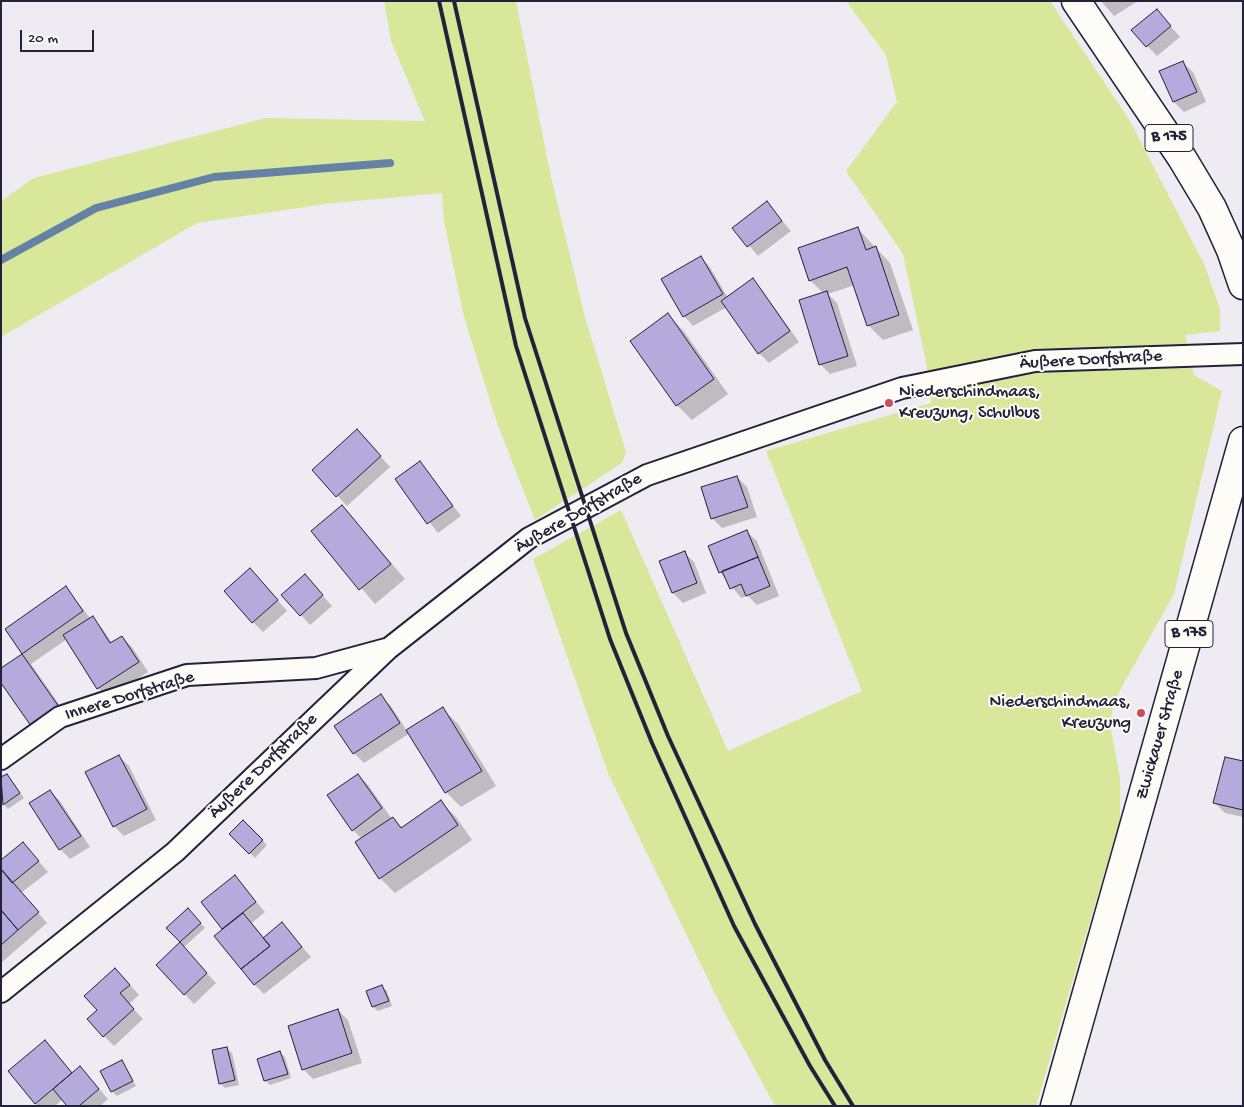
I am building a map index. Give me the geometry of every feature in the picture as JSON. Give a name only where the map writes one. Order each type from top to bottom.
[{"type":"main road","name":"B 175","points":[[1076,1],[1182,158],[1212,208],[1231,250],[1243,285]]},
{"type":"main road","name":"Zwickauer Straße","points":[[1055,1106],[1243,441]]},
{"type":"street","name":"Äußere Dorfstraße","points":[[1,992],[175,852],[388,649],[529,538],[647,475],[902,388],[921,384],[1035,361],[1243,354]]},
{"type":"street","name":"Innere Dorfstraße","points":[[1,759],[60,717],[187,675],[316,668],[388,649]]},
{"type":"green space","points":[[384,1],[516,1],[551,177],[585,317],[626,452],[622,463],[535,520],[497,423],[464,317],[444,221],[442,193],[333,203],[197,223],[1,337],[1,201],[34,178],[266,118],[425,121],[391,41]]},
{"type":"green space","points":[[846,1],[1050,1],[1130,121],[1205,266],[1220,309],[1220,331],[1185,335],[1194,375],[1222,391],[1174,594],[1114,701],[1110,724],[1120,778],[1120,819],[1036,1106],[775,1106],[723,1010],[608,773],[533,559],[621,510],[728,751],[862,691],[766,451],[931,403],[928,372],[903,254],[846,171],[897,102],[886,55]]},
{"type":"building","points":[[1157,9],[1171,26],[1146,47],[1131,30]]},
{"type":"building","points":[[1183,61],[1197,92],[1173,102],[1159,71]]},
{"type":"building","points":[[767,201],[782,221],[747,247],[732,228]]},
{"type":"building","points":[[858,227],[866,250],[876,246],[899,315],[867,326],[847,267],[809,281],[798,248]]},
{"type":"building","points":[[701,256],[723,294],[683,317],[661,279]]},
{"type":"building","points":[[753,278],[790,331],[758,354],[721,301]]},
{"type":"building","points":[[827,291],[848,356],[819,365],[799,300]]},
{"type":"building","points":[[668,313],[714,379],[676,406],[630,341]]},
{"type":"building","points":[[357,429],[381,456],[336,497],[312,470]]},
{"type":"building","points":[[420,461],[453,506],[427,524],[395,479]]},
{"type":"building","points":[[737,476],[748,507],[711,519],[701,487]]},
{"type":"building","points":[[342,505],[391,564],[359,590],[311,531]]},
{"type":"building","points":[[747,530],[758,557],[719,573],[708,546]]},
{"type":"building","points":[[685,551],[697,583],[672,593],[659,561]]},
{"type":"building","points":[[758,557],[770,586],[746,596],[741,584],[730,589],[722,571]]},
{"type":"building","points":[[250,568],[278,600],[252,623],[224,591]]},
{"type":"building","points":[[305,574],[323,595],[300,616],[281,595]]},
{"type":"building","points":[[66,586],[83,611],[22,654],[5,629]]},
{"type":"building","points":[[93,616],[110,643],[122,636],[139,662],[97,689],[63,635]]},
{"type":"building","points":[[22,654],[59,707],[31,726],[1,683],[1,668]]},
{"type":"building","points":[[381,694],[400,723],[353,754],[334,726]]},
{"type":"building","points":[[443,707],[482,771],[445,793],[406,730]]},
{"type":"building","points":[[119,755],[147,809],[113,827],[85,772]]},
{"type":"building","points":[[1225,757],[1243,761],[1243,810],[1213,803]]},
{"type":"building","points":[[7,774],[20,793],[3,805],[1,777]]},
{"type":"building","points":[[358,774],[382,808],[352,831],[327,795]]},
{"type":"building","points":[[50,790],[81,836],[59,850],[29,803]]},
{"type":"building","points":[[441,800],[458,825],[379,879],[355,842],[393,817],[401,828]]},
{"type":"building","points":[[243,820],[263,840],[249,854],[229,834]]},
{"type":"building","points":[[23,842],[39,861],[12,883],[1,869],[1,860]]},
{"type":"building","points":[[1,869],[39,912],[18,930],[1,910]]},
{"type":"building","points":[[235,875],[256,902],[222,929],[201,902]]},
{"type":"building","points":[[188,908],[201,923],[180,942],[166,928]]},
{"type":"building","points":[[1,910],[18,930],[1,945]]},
{"type":"building","points":[[243,913],[270,946],[241,969],[214,936]]},
{"type":"building","points":[[282,922],[302,947],[254,985],[241,969],[270,946],[263,938]]},
{"type":"building","points":[[180,942],[207,973],[184,995],[156,965]]},
{"type":"building","points":[[115,968],[130,985],[120,993],[134,1009],[103,1037],[87,1019],[97,1010],[84,996]]},
{"type":"building","points":[[382,985],[389,1001],[372,1007],[366,991]]},
{"type":"building","points":[[338,1009],[352,1053],[302,1070],[288,1026]]},
{"type":"building","points":[[45,1040],[72,1073],[35,1104],[8,1071]]},
{"type":"building","points":[[227,1047],[235,1080],[219,1084],[212,1050]]},
{"type":"building","points":[[280,1051],[288,1074],[264,1081],[257,1059]]},
{"type":"building","points":[[122,1060],[133,1081],[111,1092],[100,1071]]},
{"type":"building","points":[[80,1066],[99,1089],[79,1106],[67,1106],[53,1089]]},
{"type":"waterway","points":[[1,260],[96,208],[214,177],[390,163]]},
{"type":"railway","points":[[439,1],[516,346],[610,639],[652,743],[734,926],[810,1066],[835,1106]]},
{"type":"railway","points":[[454,1],[525,318],[626,633],[668,736],[755,924],[825,1060],[853,1106]]},
{"type":"place","name":"Niederschindmaas, Kreuzung, Schulbus","points":[[889,403]]},
{"type":"place","name":"Niederschindmaas, Kreuzung","points":[[1141,713]]}]
